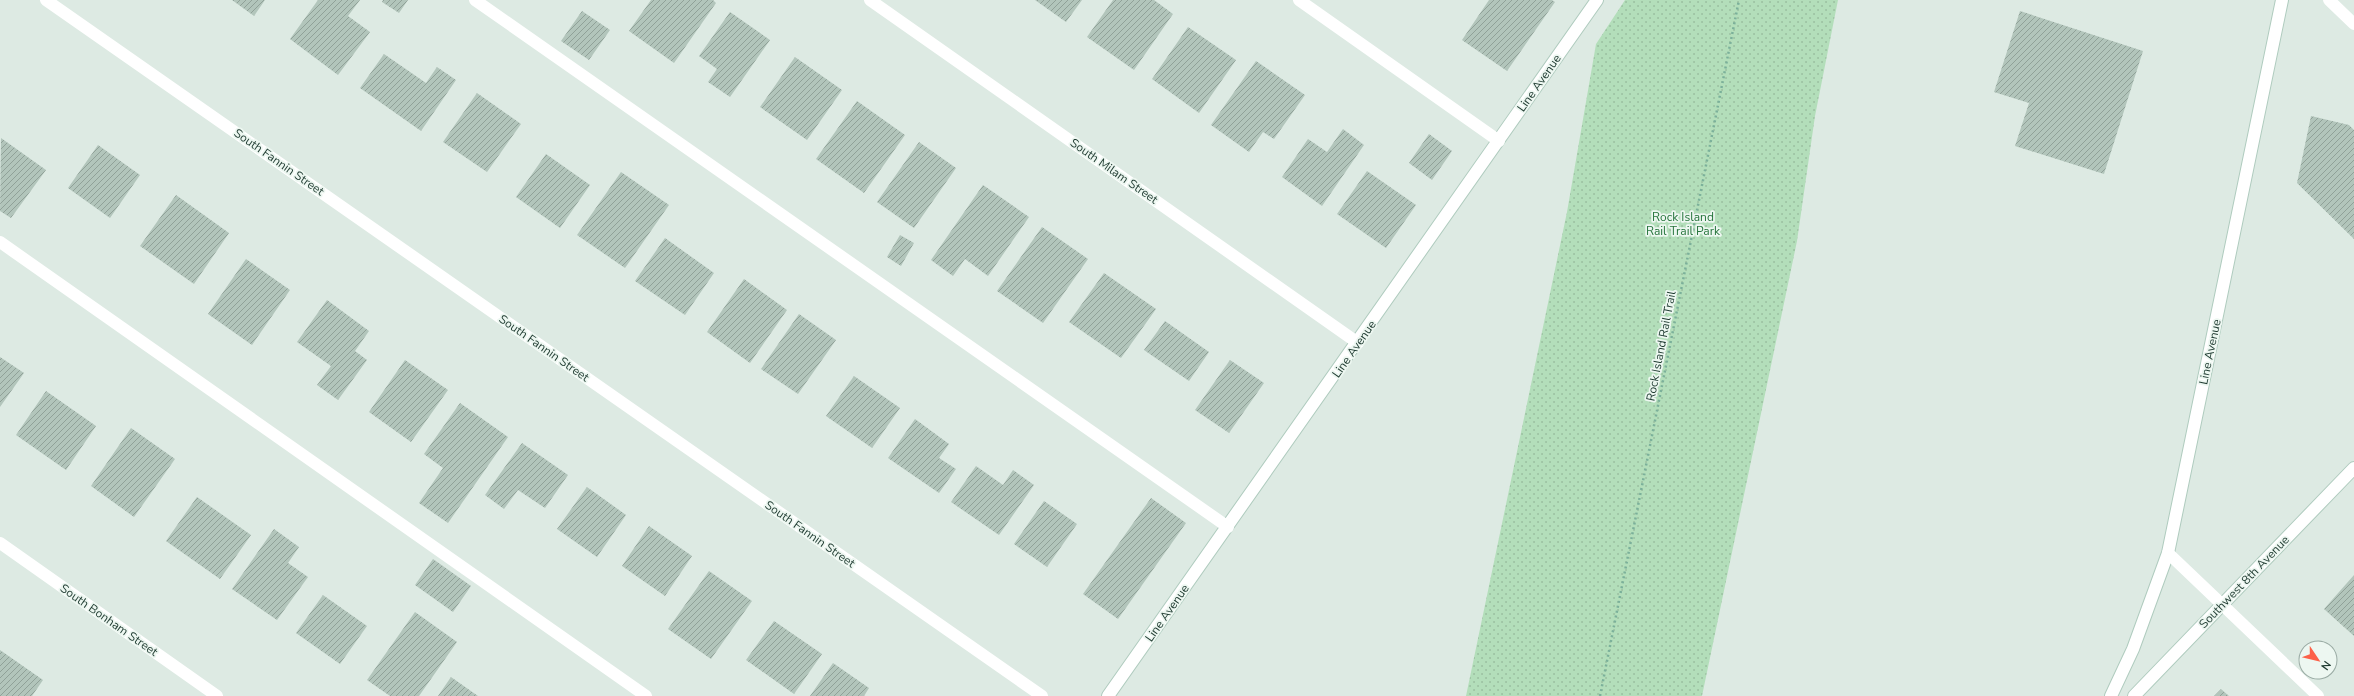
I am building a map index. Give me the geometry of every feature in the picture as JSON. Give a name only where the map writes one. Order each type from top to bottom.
[{"type":"street","name":"South Fannin Street","points":[[46,0],[1042,696]]},
{"type":"street","points":[[475,0],[1228,527]]},
{"type":"street","name":"South Milam Street","points":[[870,0],[1358,343]]},
{"type":"street","points":[[1300,0],[1499,141]]},
{"type":"street","name":"Line Avenue","points":[[1108,696],[1358,343],[1597,0]]},
{"type":"street","name":"Line Avenue","points":[[2111,696],[2133,649],[2168,553],[2282,0]]},
{"type":"street","points":[[2329,0],[2354,24]]},
{"type":"street","points":[[0,242],[646,696]]},
{"type":"street","name":"Southwest 8th Avenue","points":[[2134,696],[2354,468]]},
{"type":"street","name":"South Bonham Street","points":[[0,543],[217,696]]},
{"type":"street","points":[[2168,553],[2318,696]]},
{"type":"path","name":"Rock Island Rail Trail","points":[[1600,696],[1739,0]]},
{"type":"green space","name":"Rock Island Rail Trail Park","points":[[1625,0],[1838,0],[1815,116],[1797,241],[1702,696],[1466,696],[1567,212],[1596,44]]},
{"type":"building","points":[[232,0],[265,0],[254,16]]},
{"type":"building","points":[[318,0],[360,0],[348,16],[370,32],[338,75],[290,39]]},
{"type":"building","points":[[383,0],[408,0],[399,13],[382,2]]},
{"type":"building","points":[[651,0],[713,0],[716,3],[674,63],[629,31]]},
{"type":"building","points":[[1035,0],[1082,0],[1066,22]]},
{"type":"building","points":[[1113,0],[1154,0],[1173,14],[1134,70],[1087,37]]},
{"type":"building","points":[[1489,0],[1552,0],[1555,2],[1507,71],[1462,40]]},
{"type":"building","points":[[582,11],[610,30],[589,60],[561,41]]},
{"type":"building","points":[[2020,11],[2143,51],[2104,174],[2015,146],[2029,103],[1994,92]]},
{"type":"building","points":[[730,12],[770,40],[730,97],[708,82],[717,69],[699,56]]},
{"type":"building","points":[[1188,27],[1236,60],[1199,113],[1152,79]]},
{"type":"building","points":[[384,54],[426,83],[437,67],[456,80],[421,131],[360,88]]},
{"type":"building","points":[[795,57],[842,90],[807,140],[760,107]]},
{"type":"building","points":[[1256,61],[1305,95],[1274,139],[1263,132],[1249,152],[1211,125]]},
{"type":"building","points":[[477,93],[521,124],[487,172],[443,142]]},
{"type":"building","points":[[857,101],[905,135],[864,193],[816,159]]},
{"type":"building","points":[[2311,116],[2349,125],[2354,130],[2354,239],[2297,183]]},
{"type":"building","points":[[1343,129],[1364,145],[1322,206],[1282,177],[1308,139],[1327,152]]},
{"type":"building","points":[[1429,134],[1452,151],[1432,180],[1409,163]]},
{"type":"building","points":[[1,138],[46,170],[11,218],[0,211]]},
{"type":"building","points":[[919,142],[956,168],[914,228],[877,202]]},
{"type":"building","points":[[98,145],[140,175],[110,218],[68,188]]},
{"type":"building","points":[[546,154],[590,185],[560,228],[516,197]]},
{"type":"building","points":[[1367,171],[1416,205],[1386,248],[1337,214]]},
{"type":"building","points":[[621,172],[669,205],[625,268],[577,235]]},
{"type":"building","points":[[983,185],[1029,217],[988,276],[965,259],[953,276],[931,260]]},
{"type":"building","points":[[176,195],[229,233],[194,284],[140,246]]},
{"type":"building","points":[[1042,227],[1088,259],[1043,323],[997,291]]},
{"type":"building","points":[[900,235],[914,243],[901,266],[887,257]]},
{"type":"building","points":[[665,238],[714,273],[685,315],[635,281]]},
{"type":"building","points":[[246,259],[290,290],[252,345],[208,314]]},
{"type":"building","points":[[1104,273],[1156,309],[1121,358],[1069,322]]},
{"type":"building","points":[[744,279],[787,310],[750,363],[707,332]]},
{"type":"building","points":[[327,300],[369,331],[355,351],[367,360],[338,400],[317,385],[331,366],[297,342]]},
{"type":"building","points":[[799,314],[836,340],[798,394],[761,369]]},
{"type":"building","points":[[1165,321],[1209,352],[1189,381],[1144,350]]},
{"type":"building","points":[[0,357],[24,373],[0,407]]},
{"type":"building","points":[[405,360],[448,390],[411,442],[369,412]]},
{"type":"building","points":[[1230,360],[1264,383],[1229,433],[1195,410]]},
{"type":"building","points":[[854,376],[900,408],[872,448],[826,416]]},
{"type":"building","points":[[46,391],[96,426],[66,470],[16,435]]},
{"type":"building","points":[[460,403],[508,437],[448,523],[419,503],[443,468],[424,454]]},
{"type":"building","points":[[915,419],[949,444],[939,458],[956,469],[939,493],[888,458]]},
{"type":"building","points":[[131,428],[175,459],[134,517],[91,486]]},
{"type":"building","points":[[522,443],[568,475],[545,508],[518,490],[504,509],[485,495]]},
{"type":"building","points":[[976,466],[1003,485],[1013,470],[1034,485],[999,535],[951,502]]},
{"type":"building","points":[[587,487],[626,515],[597,557],[557,529]]},
{"type":"building","points":[[197,497],[251,535],[220,579],[166,541]]},
{"type":"building","points":[[1151,498],[1186,523],[1118,619],[1083,594]]},
{"type":"building","points":[[1044,501],[1077,524],[1047,567],[1014,544]]},
{"type":"building","points":[[649,526],[692,556],[665,596],[622,566]]},
{"type":"building","points":[[274,529],[299,547],[288,563],[308,577],[277,620],[232,589]]},
{"type":"building","points":[[433,559],[471,586],[453,612],[415,585]]},
{"type":"building","points":[[709,571],[752,601],[711,659],[668,629]]},
{"type":"building","points":[[2354,575],[2354,636],[2324,609]]},
{"type":"building","points":[[323,595],[367,626],[340,664],[296,633]]},
{"type":"building","points":[[415,612],[457,642],[419,696],[390,696],[367,680]]},
{"type":"building","points":[[774,621],[822,654],[794,694],[746,660]]},
{"type":"building","points":[[0,650],[43,680],[32,696],[0,696]]},
{"type":"building","points":[[833,663],[869,688],[864,696],[810,696]]},
{"type":"building","points":[[451,677],[478,696],[438,696]]},
{"type":"building","points":[[2221,689],[2229,696],[2214,696]]}]
